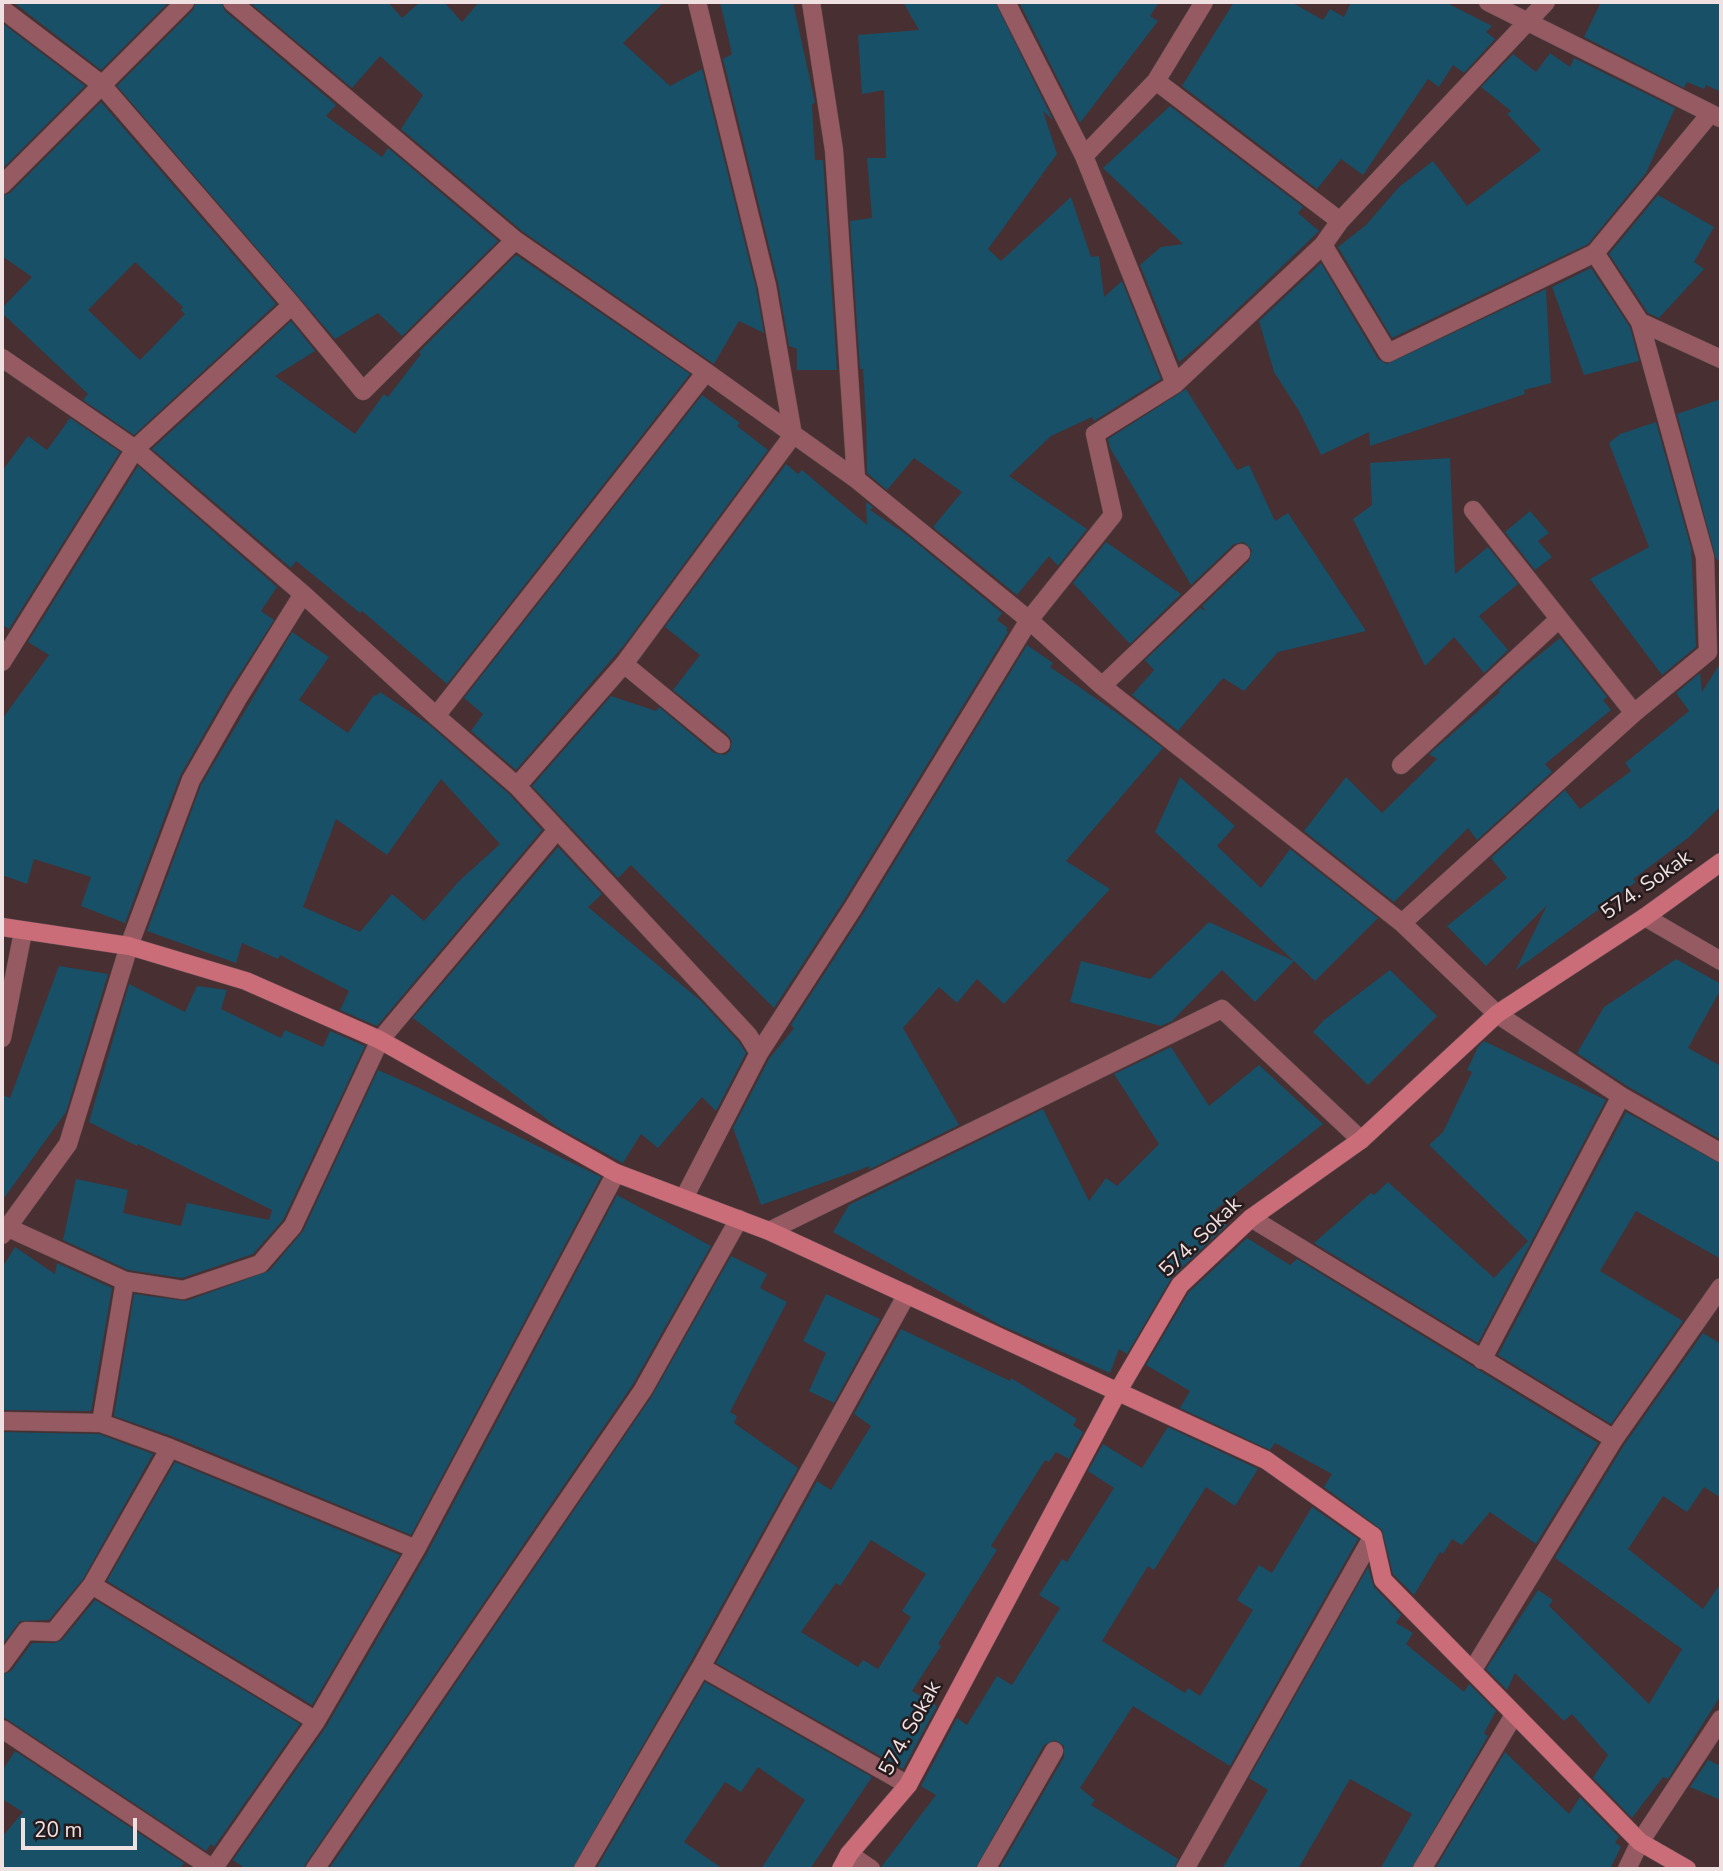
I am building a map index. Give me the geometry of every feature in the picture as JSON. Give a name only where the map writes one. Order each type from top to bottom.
[{"type":"street","points":[[2,185],[185,2]]},
{"type":"street","points":[[232,2],[515,240],[856,479],[1029,621],[1102,687],[1402,923],[1497,1014],[1621,1096],[1721,1153]]},
{"type":"street","points":[[517,786],[624,664],[793,435],[767,286],[696,2]]},
{"type":"street","points":[[811,2],[834,149],[856,479]]},
{"type":"street","points":[[1006,2],[1084,156],[1175,384]]},
{"type":"street","points":[[1084,156],[1156,81],[1204,2]]},
{"type":"street","points":[[1323,245],[1388,353],[1595,253],[1716,117],[1488,2]]},
{"type":"street","points":[[684,1198],[760,1053],[853,908],[1029,621],[1113,515],[1095,434],[1175,384],[1323,245],[1339,221],[1546,2]]},
{"type":"street","points":[[2,9],[101,84],[292,304],[363,391],[515,240]]},
{"type":"street","points":[[1156,81],[1339,221]]},
{"type":"street","points":[[1402,923],[1634,713],[1708,652],[1705,556],[1640,322],[1595,253]]},
{"type":"street","points":[[2,662],[135,449],[292,304]]},
{"type":"street","points":[[1640,322],[1721,359]]},
{"type":"street","points":[[2,358],[135,449],[303,594],[517,786],[748,1035],[760,1053]]},
{"type":"street","points":[[436,716],[706,372]]},
{"type":"street","points":[[1473,510],[1634,713]]},
{"type":"street","points":[[1102,687],[1241,552]]},
{"type":"street","points":[[303,594],[191,780],[129,946],[68,1143],[3,1229],[125,1281],[183,1290],[260,1264],[292,1226],[380,1040],[557,830]]},
{"type":"street","points":[[1401,765],[1559,619]]},
{"type":"street","points":[[624,664],[721,744]]},
{"type":"street","name":"574. Sokak","points":[[845,1862],[908,1785],[1118,1391],[1180,1285],[1251,1218],[1362,1140],[1497,1014],[1645,917],[1721,862]]},
{"type":"street","points":[[1645,917],[1721,961]]},
{"type":"street","points":[[2,927],[129,946],[246,981],[380,1040],[616,1173],[769,1231],[1266,1460],[1373,1536],[1383,1580],[1640,1842],[1687,1869]]},
{"type":"street","points":[[2,1038],[23,932]]},
{"type":"street","points":[[769,1231],[1222,1009],[1362,1140]]},
{"type":"street","points":[[1482,1360],[1621,1096]]},
{"type":"street","points":[[2,1729],[213,1869],[316,1721],[416,1549],[616,1173]]},
{"type":"street","points":[[1251,1218],[1614,1439]]},
{"type":"street","points":[[315,1869],[643,1390],[739,1219]]},
{"type":"street","points":[[101,1423],[125,1281]]},
{"type":"street","points":[[1472,1671],[1614,1439],[1721,1287]]},
{"type":"street","points":[[583,1869],[701,1667],[907,1294]]},
{"type":"street","points":[[2,1421],[101,1423],[170,1448],[416,1549]]},
{"type":"street","points":[[2,1664],[26,1631],[54,1632],[92,1586],[170,1448]]},
{"type":"street","points":[[1185,1869],[1373,1536]]},
{"type":"street","points":[[92,1586],[316,1721]]},
{"type":"street","points":[[701,1667],[908,1785]]},
{"type":"street","points":[[1422,1869],[1514,1715]]},
{"type":"street","points":[[1627,1869],[1640,1842],[1721,1719]]},
{"type":"street","points":[[986,1869],[1054,1751]]},
{"type":"street","points":[[845,1862],[871,1869]]},
{"type":"building","points":[[13,2],[169,2],[101,70]]},
{"type":"building","points":[[196,2],[221,2],[225,11],[336,105],[326,116],[382,157],[388,148],[498,241],[402,336],[378,313],[335,339],[117,86],[193,10]]},
{"type":"building","points":[[249,2],[388,2],[402,18],[420,2],[444,2],[462,22],[479,2],[664,2],[623,43],[670,86],[702,69],[756,288],[764,333],[739,321],[714,364],[522,231],[401,129],[423,95],[380,56],[352,88]]},
{"type":"building","points":[[720,2],[793,2],[815,103],[812,104],[815,160],[823,160],[837,370],[797,370],[797,349],[789,346],[778,283],[723,59],[732,54]]},
{"type":"building","points":[[903,2],[995,2],[1053,120],[1043,111],[1057,154],[988,249],[1001,261],[1071,197],[1091,257],[1099,256],[1104,297],[1122,281],[1161,379],[1094,421],[1092,417],[1051,436],[1009,476],[1087,529],[1058,566],[1049,556],[1017,595],[933,527],[962,492],[914,458],[887,490],[867,473],[863,369],[860,369],[850,221],[872,218],[867,158],[886,158],[884,90],[862,94],[858,35],[919,30]]},
{"type":"building","points":[[1019,2],[1159,2],[1150,16],[1158,21],[1080,123]]},
{"type":"building","points":[[1234,2],[1291,2],[1323,20],[1330,9],[1344,17],[1351,2],[1445,2],[1492,26],[1486,32],[1495,39],[1464,73],[1453,65],[1439,87],[1428,79],[1363,175],[1341,159],[1317,189],[1182,86]]},
{"type":"building","points":[[1601,2],[1721,2],[1721,92],[1706,85],[1704,89],[1687,82],[1684,88],[1584,37]]},
{"type":"building","points":[[2,23],[85,86],[2,169]]},
{"type":"building","points":[[1550,53],[1570,67],[1574,58],[1675,108],[1646,173],[1588,244],[1392,338],[1338,247],[1366,225],[1399,187],[1433,161],[1467,206],[1541,150],[1507,114],[1511,111],[1481,87],[1513,54],[1536,72]]},
{"type":"building","points":[[101,102],[276,304],[134,435],[83,400],[88,394],[2,313],[2,308],[32,277],[2,256],[2,196],[10,193]],"holes":[[[135,262],[183,307],[181,310],[185,314],[140,360],[88,310]]]},
{"type":"building","points":[[1170,106],[1303,207],[1298,213],[1319,231],[1179,362],[1140,265],[1161,247],[1183,244],[1103,168]]},
{"type":"building","points":[[1658,195],[1714,227],[1694,262],[1704,269],[1659,318],[1648,313],[1609,254]]},
{"type":"building","points":[[516,255],[690,374],[447,684],[362,611],[360,613],[296,561],[291,568],[152,449],[291,321],[315,351],[275,376],[355,434],[384,394],[388,397],[421,354],[419,352]]},
{"type":"building","points":[[1321,263],[1378,359],[1387,364],[1546,289],[1551,383],[1524,390],[1525,394],[1370,446],[1369,432],[1321,455],[1299,411],[1274,372],[1259,321]]},
{"type":"building","points":[[1591,268],[1630,327],[1639,361],[1584,375],[1552,287]]},
{"type":"building","points":[[1186,389],[1237,470],[1249,465],[1275,521],[1288,513],[1366,631],[1278,652],[1244,691],[1223,678],[1178,731],[1132,695],[1154,670],[1145,660],[1200,608],[1206,611],[1202,606],[1249,561],[1252,550],[1244,542],[1234,544],[1191,585],[1110,448],[1108,439]]},
{"type":"building","points":[[702,395],[740,423],[737,426],[768,450],[625,644],[516,770],[471,731],[483,714],[464,698]]},
{"type":"building","points":[[1721,399],[1721,561],[1716,559],[1677,414]]},
{"type":"building","points":[[70,418],[120,452],[9,629],[2,625],[2,471],[28,436],[47,450]]},
{"type":"building","points":[[1656,422],[1691,548],[1696,647],[1662,675],[1590,579],[1649,547],[1609,443],[1620,434]]},
{"type":"building","points":[[1450,458],[1455,574],[1488,547],[1518,584],[1479,616],[1508,650],[1484,673],[1454,637],[1425,666],[1353,519],[1372,505],[1370,463]]},
{"type":"building","points":[[786,464],[798,474],[802,470],[867,525],[866,502],[873,507],[870,510],[907,535],[1002,613],[997,620],[1008,628],[1008,632],[843,902],[774,1008],[631,865],[618,878],[532,786],[611,696],[656,711],[659,707],[714,753],[724,755],[730,751],[732,741],[728,735],[673,690],[700,655],[665,627]]},
{"type":"building","points":[[138,466],[277,587],[261,611],[274,620],[228,692],[180,776],[125,923],[81,906],[91,877],[34,859],[27,884],[2,875],[2,719],[49,655],[28,642]]},
{"type":"building","points":[[1530,511],[1549,533],[1538,541],[1552,557],[1535,570],[1505,532]]},
{"type":"building","points":[[1106,542],[1181,594],[1130,644],[1073,583]]},
{"type":"building","points":[[292,632],[329,657],[299,700],[348,733],[374,695],[380,692],[428,724],[509,794],[542,830],[377,1026],[340,1010],[349,991],[280,955],[278,959],[242,943],[236,963],[147,931],[201,785]],"holes":[[[441,779],[500,844],[459,881],[424,921],[392,894],[360,932],[303,907],[336,819],[387,855]]]},
{"type":"building","points":[[1560,638],[1607,697],[1603,700],[1611,710],[1545,764],[1552,772],[1477,840],[1468,828],[1394,902],[1304,831],[1346,777],[1382,813],[1437,759],[1429,754]]},
{"type":"building","points":[[1027,645],[1053,663],[1050,667],[1163,748],[1066,861],[1110,889],[1004,1004],[977,979],[957,1003],[939,987],[903,1028],[959,1125],[868,1170],[870,1166],[761,1205],[733,1128],[769,1059],[794,1028],[791,1025],[863,914]]},
{"type":"building","points":[[1721,662],[1721,806],[1688,838],[1633,879],[1636,882],[1516,970],[1547,905],[1486,966],[1447,926],[1507,878],[1491,858],[1565,790],[1580,809],[1631,771],[1625,763],[1689,711],[1676,693],[1700,673],[1702,692]]},
{"type":"building","points":[[1180,777],[1235,826],[1217,846],[1261,888],[1290,849],[1378,918],[1315,981],[1155,832]]},
{"type":"building","points":[[558,847],[602,894],[588,907],[701,1001],[746,1053],[716,1111],[702,1097],[658,1148],[641,1134],[623,1163],[557,1127],[413,1018]]},
{"type":"building","points":[[1209,922],[1294,961],[1255,1002],[1222,970],[1172,1021],[1161,1026],[1070,1002],[1081,961],[1150,979]]},
{"type":"building","points":[[1676,959],[1721,984],[1721,989],[1688,1048],[1721,1066],[1721,1140],[1627,1086],[1577,1053],[1604,1007]]},
{"type":"building","points":[[59,966],[108,974],[66,1112],[2,1201],[2,1095],[10,1098]]},
{"type":"building","points":[[1390,970],[1437,1016],[1368,1085],[1313,1032],[1324,1020]]},
{"type":"building","points":[[129,984],[185,1012],[197,986],[227,990],[221,1009],[281,1038],[285,1030],[323,1047],[330,1031],[365,1046],[283,1220],[253,1254],[182,1278],[128,1270],[63,1240],[76,1179],[128,1190],[123,1213],[181,1226],[187,1203],[269,1220],[272,1210],[89,1122]]},
{"type":"building","points":[[1484,1041],[1606,1100],[1478,1343],[1314,1243],[1371,1193],[1374,1195],[1388,1182],[1494,1278],[1528,1241],[1429,1145],[1443,1132],[1472,1072],[1467,1070],[1478,1047]]},
{"type":"building","points":[[1171,1047],[1209,1106],[1259,1065],[1323,1124],[1210,1214],[1227,1225],[1172,1277],[1127,1354],[1119,1349],[1110,1373],[1000,1325],[833,1232],[849,1205],[1043,1109],[1089,1201],[1106,1178],[1117,1186],[1159,1144],[1114,1074]]},
{"type":"building","points":[[378,1070],[601,1177],[411,1535],[174,1437],[114,1416],[134,1294],[186,1301],[269,1271],[303,1231]]},
{"type":"building","points":[[1626,1112],[1721,1164],[1721,1259],[1636,1211],[1600,1271],[1683,1321],[1611,1424],[1498,1355]]},
{"type":"building","points":[[617,1195],[711,1246],[633,1384],[304,1869],[246,1869],[233,1860],[326,1727],[426,1555]]},
{"type":"building","points":[[1247,1238],[1290,1265],[1297,1259],[1598,1443],[1536,1544],[1490,1512],[1462,1545],[1452,1539],[1443,1554],[1440,1552],[1414,1595],[1393,1574],[1382,1530],[1324,1487],[1332,1474],[1275,1443],[1270,1450],[1180,1408],[1190,1391],[1146,1365],[1189,1292]]},
{"type":"building","points":[[15,1247],[55,1274],[57,1263],[112,1288],[91,1411],[2,1410],[2,1268]]},
{"type":"building","points":[[731,1256],[767,1274],[760,1288],[787,1302],[730,1412],[737,1416],[734,1423],[798,1468],[572,1869],[329,1869],[652,1396]]},
{"type":"building","points":[[826,1294],[880,1319],[834,1403],[809,1391],[826,1353],[803,1341]]},
{"type":"building","points":[[901,1329],[1010,1381],[1011,1378],[1077,1419],[1073,1425],[1083,1432],[1069,1459],[1056,1452],[1049,1462],[1045,1460],[991,1546],[997,1550],[912,1691],[937,1706],[903,1769],[716,1663],[817,1481],[831,1490],[871,1426],[854,1414]],"holes":[[[871,1540],[926,1574],[902,1611],[911,1617],[878,1669],[863,1660],[858,1667],[801,1632],[836,1583],[840,1586]]]},
{"type":"building","points":[[1703,1333],[1721,1344],[1721,1498],[1704,1487],[1687,1512],[1663,1496],[1628,1549],[1703,1609],[1721,1583],[1721,1695],[1668,1779],[1663,1777],[1632,1818],[1593,1778],[1608,1755],[1572,1714],[1564,1721],[1515,1673],[1507,1690],[1486,1669],[1538,1590],[1553,1600],[1549,1606],[1649,1704],[1682,1649],[1555,1558],[1624,1445]]},
{"type":"building","points":[[1168,1427],[1258,1469],[1235,1506],[1206,1487],[1154,1570],[1148,1566],[1102,1641],[1185,1693],[1188,1688],[1200,1696],[1253,1610],[1237,1600],[1259,1565],[1272,1573],[1312,1507],[1358,1539],[1230,1766],[1133,1706],[1080,1788],[1095,1800],[1091,1805],[1178,1859],[1174,1869],[999,1869],[1064,1757],[1064,1746],[1055,1740],[1044,1745],[975,1869],[882,1869],[936,1795],[921,1786],[957,1718],[967,1725],[997,1676],[1012,1685],[1060,1608],[1039,1595],[1062,1559],[1067,1562],[1114,1488],[1088,1471],[1103,1444],[1142,1468]]},
{"type":"building","points":[[2,1432],[99,1434],[153,1454],[83,1579],[49,1620],[20,1621],[2,1645]]},
{"type":"building","points":[[175,1462],[400,1555],[312,1705],[107,1581]]},
{"type":"building","points":[[1368,1567],[1374,1587],[1401,1615],[1396,1623],[1413,1633],[1406,1644],[1464,1692],[1469,1684],[1496,1711],[1484,1733],[1488,1736],[1411,1869],[1380,1869],[1412,1814],[1350,1779],[1298,1869],[1222,1869],[1268,1790],[1249,1778]]},
{"type":"building","points":[[95,1600],[300,1724],[214,1847],[211,1844],[206,1851],[2,1716],[2,1675],[11,1671],[32,1643],[54,1643],[62,1640]]},
{"type":"building","points":[[705,1682],[872,1777],[810,1869],[761,1869],[805,1800],[758,1767],[741,1792],[725,1782],[684,1842],[723,1869],[596,1869]]},
{"type":"building","points":[[15,1751],[184,1863],[180,1869],[2,1869],[2,1837],[23,1812],[2,1799],[2,1771]]},
{"type":"building","points":[[1505,1752],[1569,1814],[1580,1797],[1619,1837],[1615,1842],[1621,1847],[1610,1869],[1435,1869]]},
{"type":"building","points":[[1708,1760],[1721,1766],[1721,1800],[1690,1787]]}]
